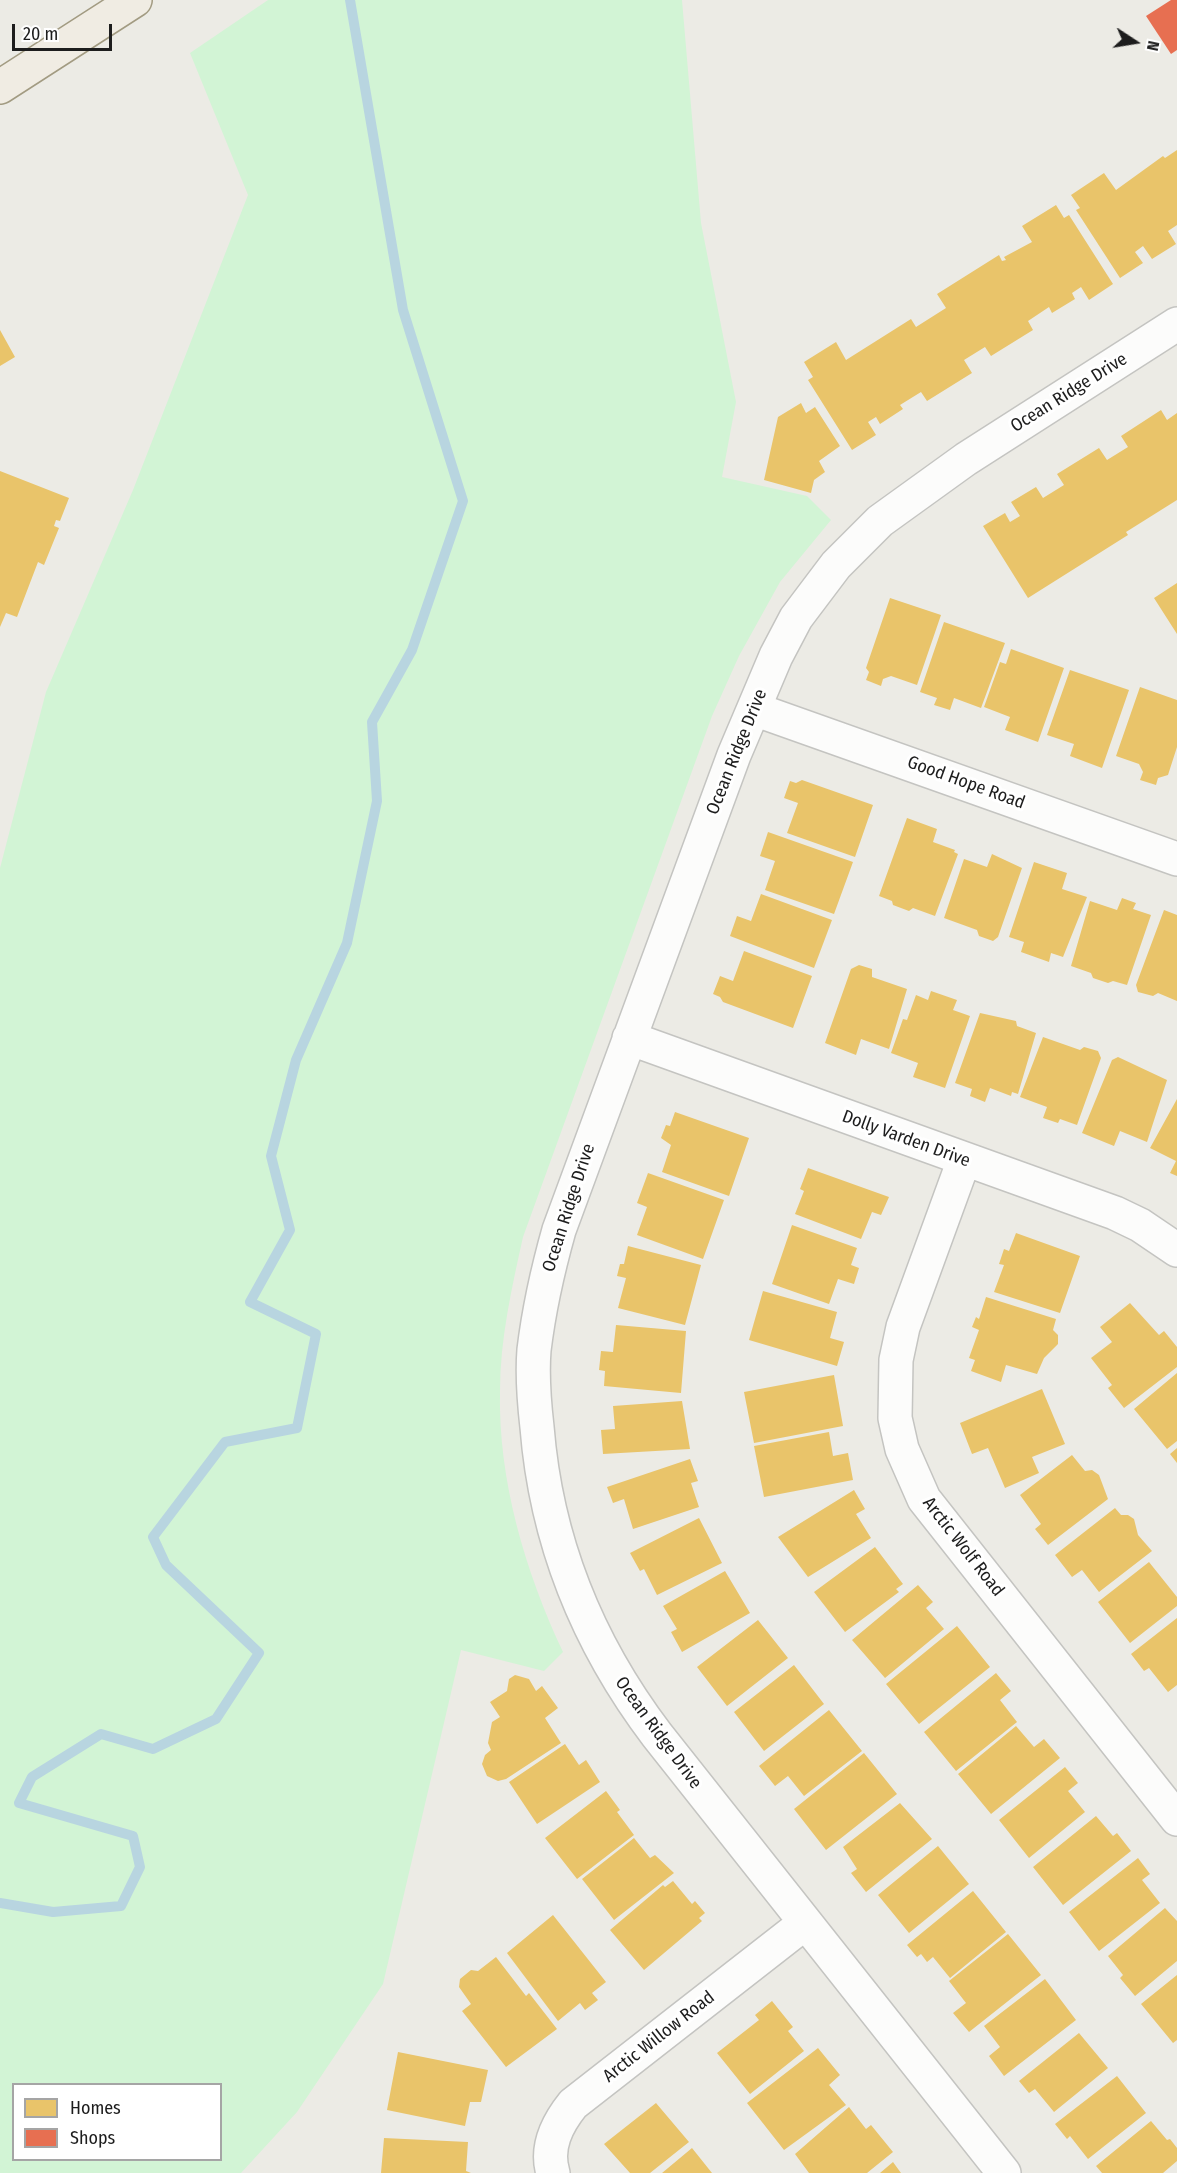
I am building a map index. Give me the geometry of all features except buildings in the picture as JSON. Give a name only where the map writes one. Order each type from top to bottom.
[{"type":"main road","points":[[0,87],[135,0]]},
{"type":"street","name":"Ocean Ridge Drive","points":[[1004,2173],[651,1727],[608,1663],[585,1618],[553,1529],[542,1476],[534,1396],[534,1351],[548,1270],[559,1230],[734,755],[796,618],[836,565],[880,521],[966,459],[1177,324]]},
{"type":"street","name":"Good Hope Road","points":[[754,709],[1177,859]]},
{"type":"street","name":"Dolly Varden Drive","points":[[629,1038],[1115,1213],[1140,1224],[1177,1250]]},
{"type":"street","name":"Arctic Wolf Road","points":[[964,1160],[903,1328],[893,1391],[895,1418],[902,1449],[924,1499],[1177,1818]]},
{"type":"street","name":"Arctic Willow Road","points":[[553,2173],[550,2147],[559,2122],[573,2104],[805,1923]]},
{"type":"green space","points":[[268,0],[682,0],[701,223],[736,402],[722,477],[807,496],[831,520],[780,582],[739,656],[712,716],[523,1237],[507,1313],[502,1352],[500,1391],[504,1458],[516,1524],[526,1557],[563,1652],[544,1671],[461,1650],[383,1984],[297,2112],[241,2173],[0,2173],[0,868],[46,692],[133,490],[248,195],[190,53]]},
{"type":"waterway","points":[[0,1903],[53,1912],[121,1906],[140,1867],[133,1836],[19,1803],[32,1777],[101,1734],[153,1749],[216,1719],[259,1653],[166,1565],[153,1537],[225,1442],[297,1428],[316,1334],[250,1302],[290,1230],[271,1156],[296,1060],[347,943],[377,801],[372,722],[412,650],[463,501],[403,310],[350,0]]}]
